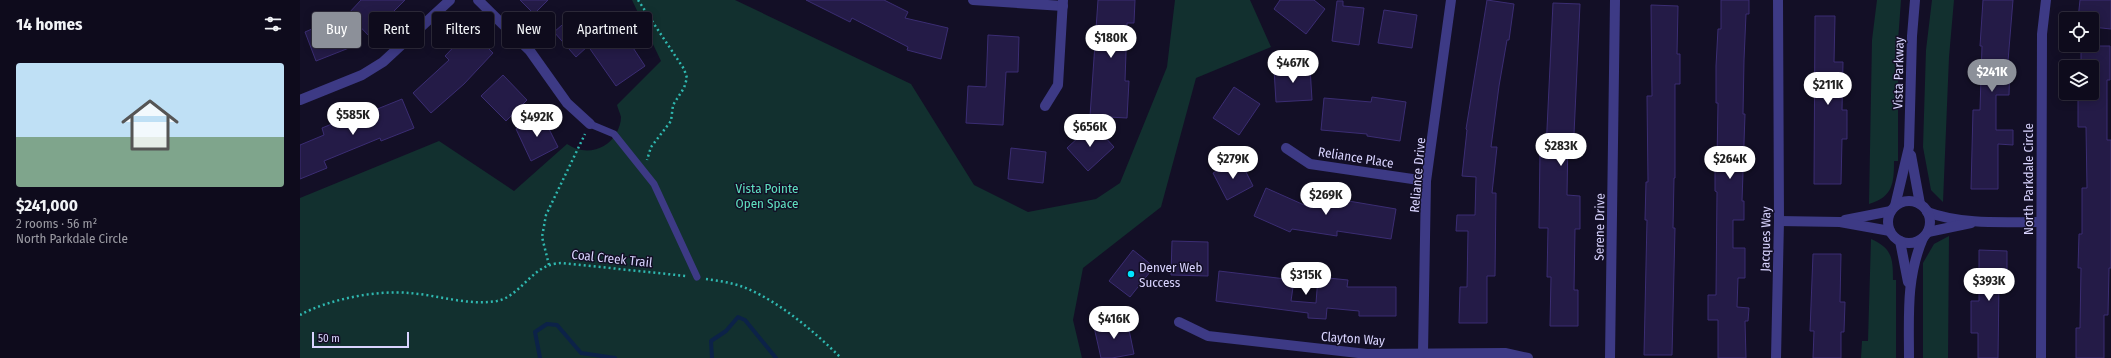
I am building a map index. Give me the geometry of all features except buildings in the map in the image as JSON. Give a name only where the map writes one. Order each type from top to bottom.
[{"type":"street","points":[[300,100],[362,75],[383,62],[450,0]]},
{"type":"street","points":[[478,0],[530,51],[568,103],[590,124]]},
{"type":"street","points":[[973,0],[1063,3],[1058,85],[1045,106]]},
{"type":"street","name":"Reliance Drive","points":[[1423,353],[1426,181],[1451,0]]},
{"type":"street","name":"Serene Drive","points":[[1610,358],[1615,0]]},
{"type":"street","name":"Jacques Way","points":[[1776,358],[1779,221],[1778,0]]},
{"type":"street","name":"Vista Parkway","points":[[1915,0],[1912,36],[1910,147],[1920,204]]},
{"type":"street","name":"North Parkdale Circle","points":[[2041,358],[2042,34],[2046,0]]},
{"type":"street","name":"Vista Parkway","points":[[1893,209],[1910,147]]},
{"type":"street","name":"Reliance Place","points":[[1286,148],[1310,164],[1426,181]]},
{"type":"street","points":[[1840,222],[1893,209],[1907,201],[1920,204],[1927,212],[1930,218],[1925,235],[1915,258],[1909,288],[1908,358]]},
{"type":"street","points":[[1893,209],[1888,224],[1890,231],[1900,241],[1909,288]]},
{"type":"street","points":[[1927,212],[1938,216],[1981,221],[2041,222]]},
{"type":"street","points":[[1779,221],[1840,222],[1890,231]]},
{"type":"street","points":[[1900,241],[1912,243],[1925,235],[1981,221]]},
{"type":"street","name":"Clayton Way","points":[[1179,322],[1208,336],[1367,354],[1505,353],[1528,358]]},
{"type":"lane","points":[[590,124],[614,134],[654,184],[697,277]]},
{"type":"path","points":[[638,0],[684,69],[687,78],[684,88],[674,105],[672,121],[651,147],[646,163]]},
{"type":"path","points":[[300,316],[323,305],[355,297],[390,293],[409,293],[480,302],[499,300],[507,296],[549,265],[542,237],[546,215],[580,145]]},
{"type":"path","name":"Coal Creek Trail","points":[[549,265],[576,263],[697,277],[747,288],[782,308],[841,358]]},
{"type":"green space","name":"Vista Pointe Open Space","points":[[632,0],[735,0],[911,84],[974,185],[1028,212],[1096,199],[1120,183],[1167,67],[1175,0],[1250,0],[1271,47],[1196,78],[1161,207],[1083,268],[1073,320],[1082,358],[300,358],[300,198],[439,141],[514,191],[567,144],[581,150],[595,150],[607,144],[617,132],[621,121],[617,105],[661,61],[652,42],[652,12],[638,12]]},
{"type":"green space","points":[[1877,0],[1901,0],[1898,41],[1898,161],[1894,161],[1892,182],[1887,193],[1877,201],[1869,204],[1872,40]]},
{"type":"green space","points":[[1932,0],[1954,0],[1949,57],[1943,202],[1931,190],[1923,147],[1926,50]]},
{"type":"green space","points":[[1949,236],[1948,358],[1923,358],[1923,263],[1934,244]]},
{"type":"green space","points":[[1871,239],[1878,242],[1887,250],[1892,260],[1893,280],[1896,280],[1896,358],[1861,358],[1862,341],[1868,341]]},
{"type":"waterway","points":[[712,358],[711,341],[726,331],[738,317],[745,320],[776,358]]},
{"type":"waterway","points":[[540,358],[535,332],[547,324],[557,325],[581,353],[615,358]]},
{"type":"place","name":"Denver Web Success","points":[[1131,274]]}]
